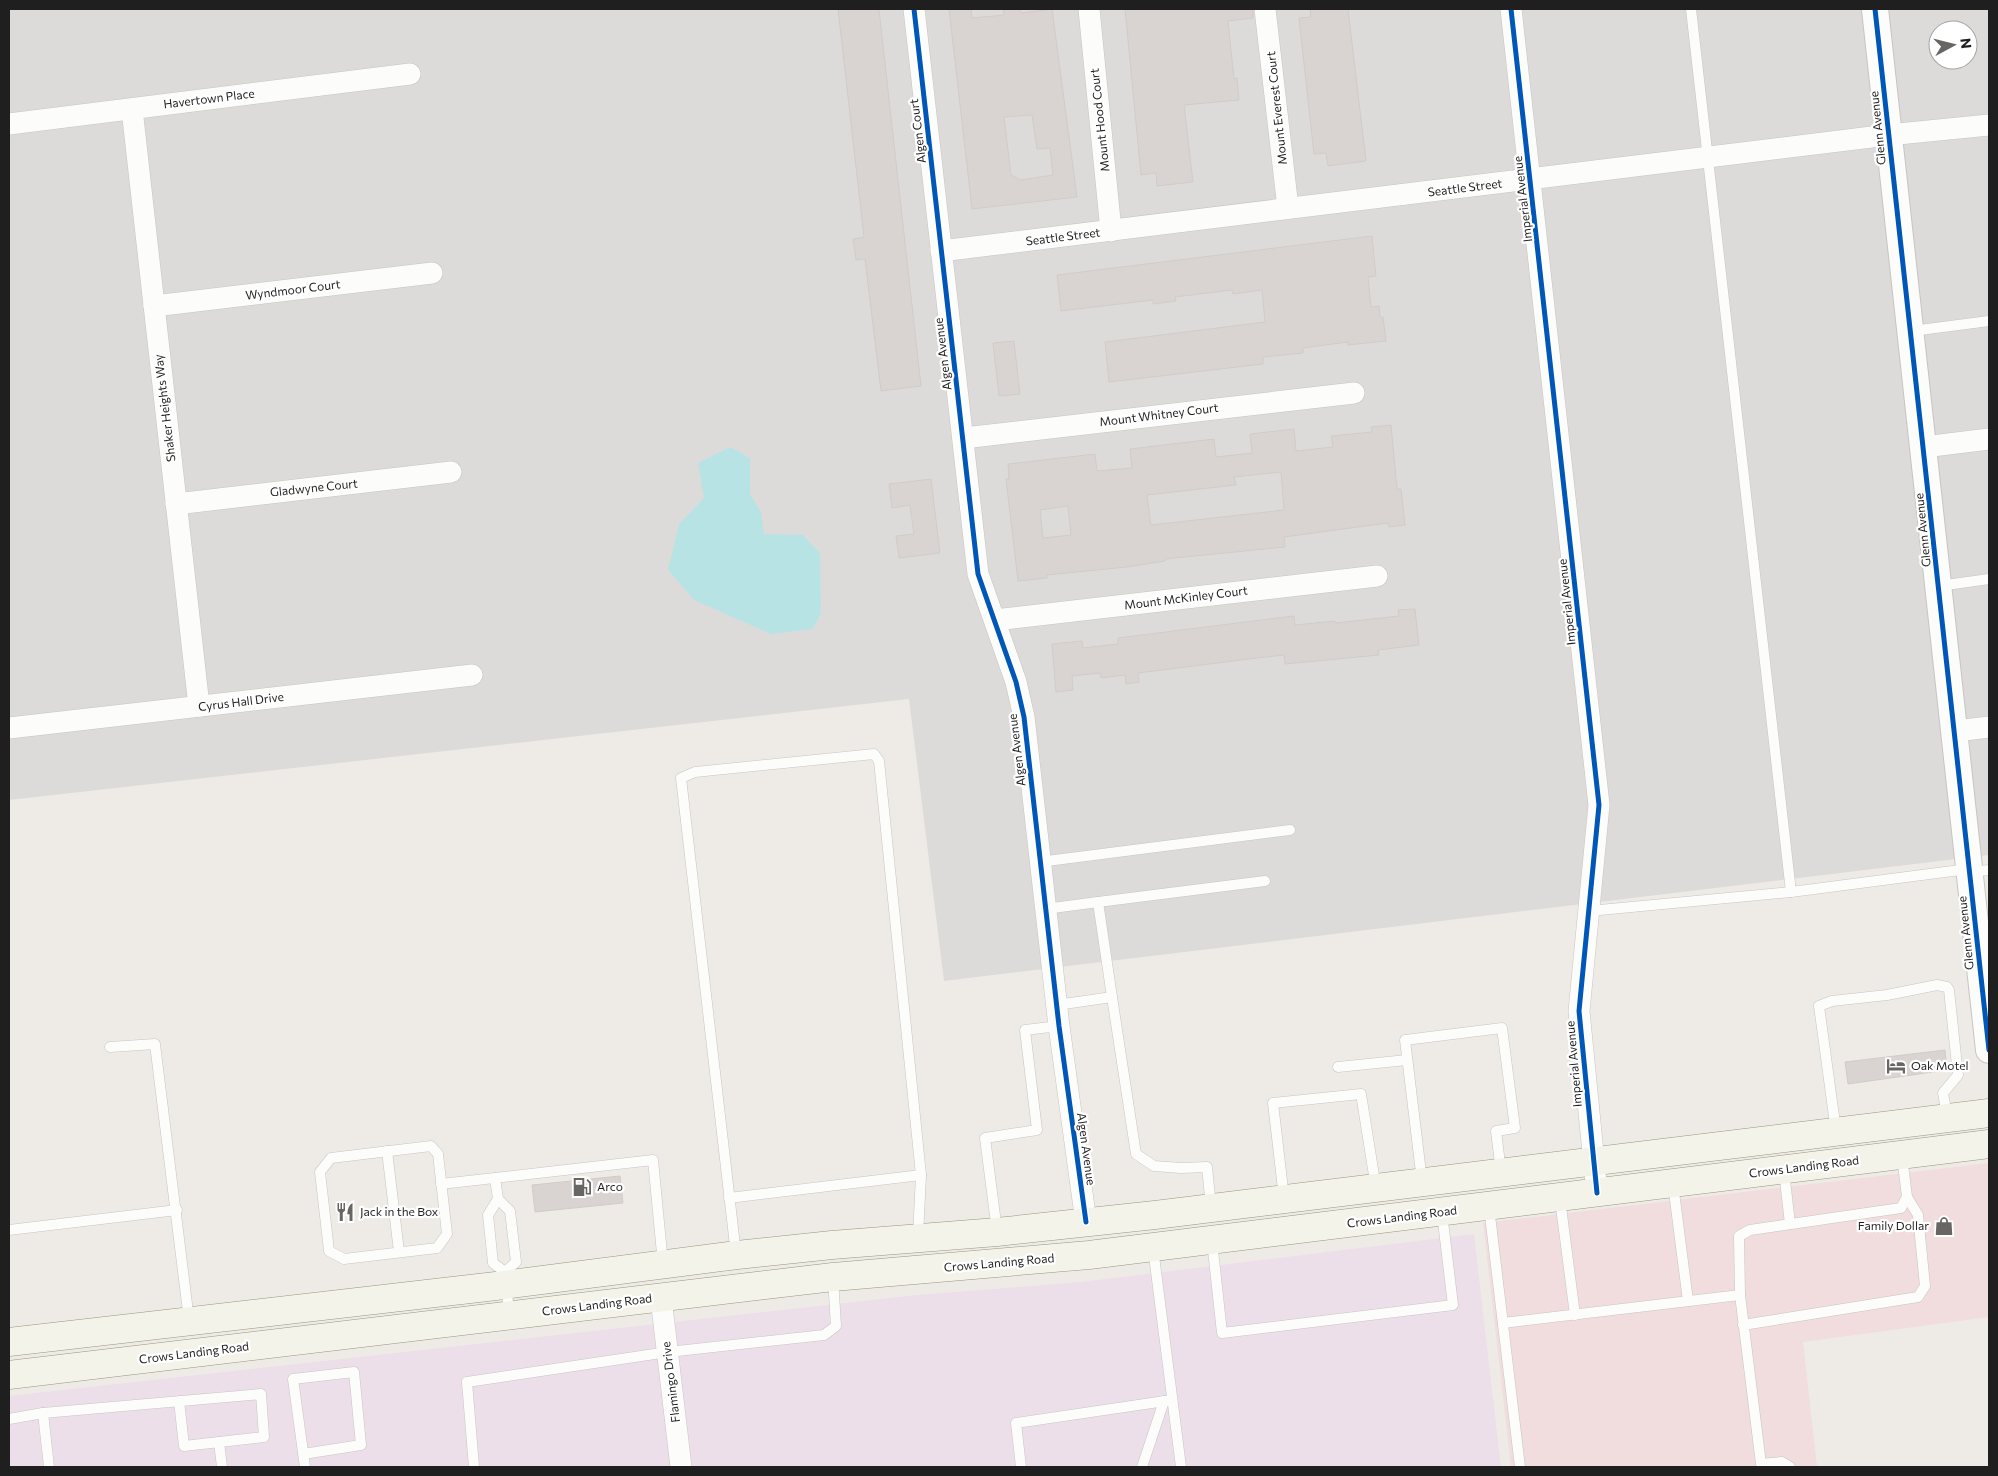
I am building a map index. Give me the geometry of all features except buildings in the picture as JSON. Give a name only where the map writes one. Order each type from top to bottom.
[{"type":"main road","points":[[9,1342],[189,1322],[505,1278],[663,1265],[736,1255],[997,1232],[1376,1189],[1989,1113]]},
{"type":"main road","points":[[1902,1155],[1910,1145],[1989,1128]]},
{"type":"main road","points":[[1673,1183],[1682,1171],[1768,1154],[1805,1136]]},
{"type":"main road","name":"Crows Landing Road","points":[[9,1375],[833,1277],[980,1265],[1153,1247],[1989,1144]]},
{"type":"main road","points":[[1153,1247],[1175,1232],[1297,1213],[1323,1195]]},
{"type":"main road","points":[[980,1265],[994,1254],[1067,1242],[1083,1232],[1086,1222]]},
{"type":"main road","points":[[667,1297],[701,1280],[724,1274],[733,1267],[736,1255]]},
{"type":"street","name":"Algen Court","points":[[914,9],[941,251]]},
{"type":"street","name":"Mount Hood Court","points":[[1089,9],[1111,231]]},
{"type":"street","name":"Mount Everest Court","points":[[1266,9],[1288,208]]},
{"type":"street","name":"Imperial Avenue","points":[[1511,9],[1599,805],[1579,1011],[1596,1193]]},
{"type":"street","name":"Glenn Avenue","points":[[1875,9],[1939,586],[1956,731],[1976,871],[1989,1050]]},
{"type":"street","name":"Havertown Place","points":[[9,124],[410,74]]},
{"type":"street","name":"Shaker Heights Way","points":[[132,109],[199,706]]},
{"type":"street","name":"Seattle Street","points":[[941,251],[1989,124]]},
{"type":"street","name":"Algen Avenue","points":[[941,251],[964,438],[978,574],[1016,682],[1024,717],[1059,1026],[1086,1222]]},
{"type":"street","name":"Wyndmoor Court","points":[[154,306],[432,273]]},
{"type":"street","name":"Mount Whitney Court","points":[[964,438],[1354,393]]},
{"type":"street","points":[[1924,447],[1989,438]]},
{"type":"street","name":"Gladwyne Court","points":[[176,504],[451,472]]},
{"type":"street","name":"Mount McKinley Court","points":[[995,620],[1377,576]]},
{"type":"street","name":"Cyrus Hall Drive","points":[[9,728],[472,675]]},
{"type":"street","points":[[1956,731],[1989,727]]},
{"type":"street","name":"Flamingo Drive","points":[[667,1297],[668,1352],[681,1467]]},
{"type":"lane","points":[[1691,9],[1791,892]]},
{"type":"lane","points":[[1911,332],[1989,321]]},
{"type":"lane","points":[[1939,586],[1989,579]]},
{"type":"lane","points":[[736,1255],[682,778],[695,772],[874,754],[879,762],[921,1175],[918,1238]]},
{"type":"lane","points":[[1039,862],[1290,830]]},
{"type":"lane","points":[[1590,911],[1791,892],[1976,871]]},
{"type":"lane","points":[[1045,909],[1265,881]]},
{"type":"lane","points":[[1098,902],[1136,1154],[1154,1166],[1206,1167],[1212,1208]]},
{"type":"lane","points":[[1836,1132],[1819,1006],[1824,1002],[1886,995],[1937,985],[1947,987],[1949,990],[1958,1075],[1944,1093],[1947,1118]]},
{"type":"lane","points":[[1057,1005],[1112,997]]},
{"type":"lane","points":[[997,1232],[985,1138],[1037,1130],[1025,1030],[1059,1026]]},
{"type":"lane","points":[[1422,1183],[1405,1040],[1502,1028],[1515,1128],[1496,1131],[1501,1173]]},
{"type":"lane","points":[[110,1047],[156,1044],[189,1322]]},
{"type":"lane","points":[[1338,1067],[1407,1060]]},
{"type":"lane","points":[[1284,1199],[1273,1103],[1362,1094],[1376,1189]]},
{"type":"lane","points":[[430,1146],[438,1154],[447,1234],[437,1248],[344,1259],[329,1251],[320,1172],[331,1158],[387,1151],[430,1146]]},
{"type":"lane","points":[[387,1151],[399,1252]]},
{"type":"lane","points":[[1744,1324],[1918,1297],[1926,1286],[1918,1214],[1907,1198],[1902,1155]]},
{"type":"lane","points":[[441,1184],[653,1160],[663,1265]]},
{"type":"lane","points":[[1784,1170],[1790,1224]]},
{"type":"lane","points":[[729,1198],[921,1175]]},
{"type":"lane","points":[[495,1178],[498,1199],[510,1211],[516,1262],[505,1278]]},
{"type":"lane","points":[[1673,1183],[1688,1301]]},
{"type":"lane","points":[[1560,1197],[1574,1315]]},
{"type":"lane","points":[[1790,1467],[1782,1462],[1761,1464],[1740,1295],[1737,1250],[1739,1236],[1750,1230],[1901,1208],[1907,1198]]},
{"type":"lane","points":[[498,1199],[488,1215],[493,1264],[505,1278],[510,1316]]},
{"type":"lane","points":[[1489,1206],[1520,1467]]},
{"type":"lane","points":[[9,1230],[177,1210]]},
{"type":"lane","points":[[1212,1240],[1222,1333],[1434,1308],[1453,1305],[1442,1212]]},
{"type":"lane","points":[[1153,1247],[1168,1401],[1181,1467]]},
{"type":"lane","points":[[474,1467],[467,1382],[668,1352],[824,1335],[836,1326],[833,1277]]},
{"type":"lane","points":[[1503,1323],[1740,1295]]},
{"type":"lane","points":[[303,1454],[360,1445],[354,1372],[293,1379],[303,1454],[305,1467]]},
{"type":"lane","points":[[9,1419],[43,1414],[179,1401],[262,1394],[264,1437],[184,1446],[179,1401]]},
{"type":"lane","points":[[1021,1467],[1016,1423],[1168,1401]]},
{"type":"lane","points":[[1142,1467],[1168,1401]]},
{"type":"lane","points":[[43,1414],[49,1467]]},
{"type":"lane","points":[[218,1442],[222,1467]]},
{"type":"shaded area","points":[[9,9],[1989,9],[1989,855],[944,981],[909,699],[9,800]]},
{"type":"shaded area","points":[[1989,1163],[1989,1317],[1803,1342],[1817,1467],[1511,1467],[1483,1223]]},
{"type":"shaded area","points":[[1474,1234],[1501,1467],[9,1467],[9,1396],[917,1295],[1081,1282]]},
{"type":"water","points":[[730,447],[750,458],[750,494],[761,512],[764,534],[803,535],[820,553],[821,613],[813,629],[771,634],[694,600],[668,570],[679,524],[704,498],[698,463]]},
{"type":"cycle path","points":[[914,9],[978,574],[1016,682],[1024,717],[1059,1026],[1086,1222]]},
{"type":"cycle path","points":[[1511,9],[1599,805],[1579,1011],[1597,1193]]},
{"type":"cycle path","points":[[1875,9],[1989,1050]]},
{"type":"place","name":"Oak Motel","points":[[1896,1066]]},
{"type":"place","name":"Arco","points":[[582,1187]]},
{"type":"place","name":"Jack in the Box","points":[[345,1212]]},
{"type":"place","name":"Family Dollar","points":[[1944,1226]]}]
